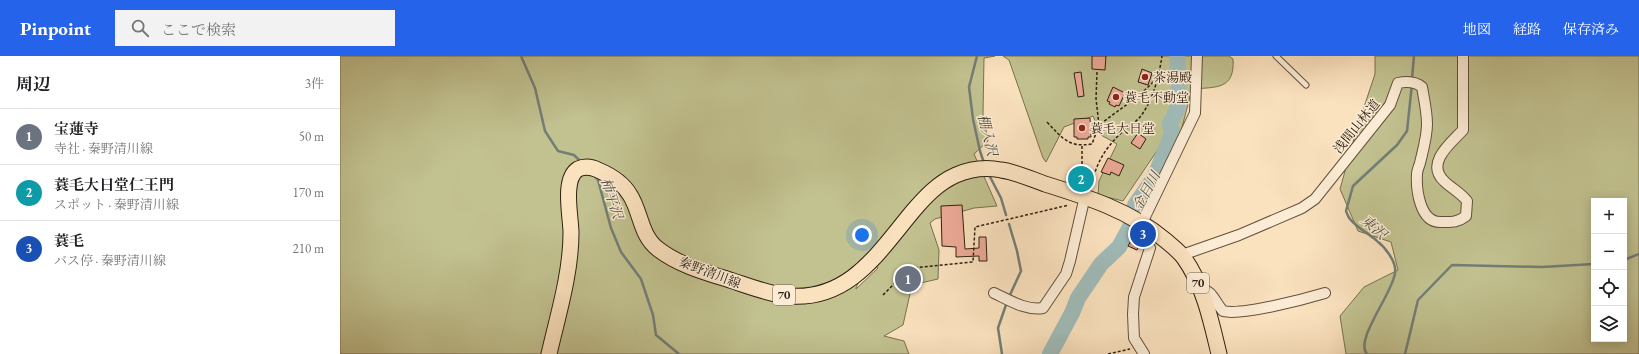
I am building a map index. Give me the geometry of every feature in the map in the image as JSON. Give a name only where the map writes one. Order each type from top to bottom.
[{"type":"main road","name":"秦野清川線","points":[[549,354],[570,251],[570,181],[574,173],[585,169],[610,175],[623,186],[631,196],[647,236],[657,248],[690,267],[773,294],[791,296],[823,294],[850,281],[864,270],[933,190],[946,180],[956,175],[986,169],[1015,173],[1085,197],[1119,211],[1157,233],[1182,255],[1192,270],[1200,288],[1208,310],[1219,354]]},
{"type":"street","points":[[1139,222],[1195,113],[1197,56]]},
{"type":"street","name":"浅間山林道","points":[[1182,255],[1239,235],[1302,208],[1315,199],[1390,105],[1398,83],[1406,82],[1417,83],[1422,87],[1427,122],[1426,137],[1417,173],[1417,188],[1422,209],[1429,218],[1437,222],[1459,221],[1466,216],[1467,201],[1442,180],[1438,174],[1437,160],[1463,130],[1463,56]]},
{"type":"street","points":[[994,293],[1021,306],[1035,309],[1043,308],[1066,274],[1085,197]]},
{"type":"street","points":[[1142,350],[1134,338],[1134,297],[1150,248]]},
{"type":"street","points":[[1200,288],[1207,289],[1223,311],[1234,312],[1290,302],[1325,293]]},
{"type":"lane","points":[[1276,56],[1306,85]]},
{"type":"path","points":[[883,295],[896,282],[903,269],[973,262],[976,227],[1082,202],[1095,167],[1105,152],[1118,136],[1140,118],[1148,104],[1157,78],[1162,56]]},
{"type":"path","points":[[1047,122],[1068,143],[1082,146],[1092,144],[1099,125],[1096,99],[1097,72]]},
{"type":"path","points":[[1099,125],[1141,94],[1157,78]]},
{"type":"path","points":[[1082,146],[1085,197]]},
{"type":"path","points":[[1108,354],[1142,350]]},
{"type":"green space","points":[[340,56],[995,56],[984,58],[983,114],[988,141],[974,154],[997,206],[974,208],[935,219],[930,223],[939,250],[938,279],[912,285],[903,325],[884,336],[904,341],[909,354],[340,354]],"holes":[[[868,259],[878,268],[856,289]]]},
{"type":"green space","points":[[1003,56],[1229,56],[1233,59],[1233,69],[1227,82],[1222,85],[1209,88],[1192,89],[1180,135],[1161,145],[1123,201],[1098,195],[1099,181],[1117,144],[1101,135],[1093,116],[1064,127],[1046,162],[1043,158],[1009,60]]},
{"type":"green space","points":[[1375,56],[1639,56],[1639,354],[1346,354],[1340,316],[1364,287],[1398,270],[1391,242],[1358,231],[1340,189],[1357,128],[1375,74]]},
{"type":"building","points":[[1092,56],[1106,56],[1105,70],[1092,69]]},
{"type":"building","name":"茶湯殿","points":[[1142,69],[1152,73],[1148,85],[1138,82]]},
{"type":"building","points":[[1081,72],[1084,96],[1078,97],[1074,73]]},
{"type":"building","name":"蓑毛不動堂","points":[[1113,87],[1125,93],[1119,106],[1116,105],[1115,107],[1107,101]]},
{"type":"building","name":"蓑毛大日堂","points":[[1090,118],[1091,137],[1088,137],[1088,139],[1077,139],[1077,137],[1074,137],[1074,119]]},
{"type":"building","points":[[1138,133],[1146,139],[1140,149],[1131,143]]},
{"type":"building","points":[[1108,158],[1124,165],[1119,176],[1111,172],[1110,175],[1101,172]]},
{"type":"building","points":[[962,205],[965,249],[979,248],[979,237],[986,237],[987,261],[979,261],[979,256],[956,257],[956,247],[942,246],[941,206]]},
{"type":"building","points":[[1132,239],[1140,243],[1137,250],[1128,246]]},
{"type":"waterway","name":"柿平沢","points":[[521,56],[535,88],[545,131],[558,151],[574,155],[581,162]]},
{"type":"waterway","name":"棚入沢","points":[[977,56],[969,87],[973,119],[984,163]]},
{"type":"waterway","name":"金目川","points":[[1050,354],[1072,313],[1078,298],[1101,264],[1119,247],[1130,227],[1135,205],[1154,178],[1172,134],[1170,123],[1177,110],[1179,80],[1177,56]]},
{"type":"waterway","name":"東沢","points":[[1412,79],[1414,56]]},
{"type":"waterway","name":"東沢","points":[[1367,354],[1364,347],[1366,338],[1393,282],[1395,269],[1390,255],[1373,237],[1359,228],[1349,217],[1346,211],[1353,186],[1397,145],[1407,131],[1412,84]]},
{"type":"waterway","name":"棚入沢","points":[[988,173],[1001,198],[1006,215]]},
{"type":"waterway","name":"柿平沢","points":[[594,175],[598,180],[611,228],[621,252],[641,279],[653,315],[656,335],[679,354]]},
{"type":"waterway","name":"棚入沢","points":[[1009,224],[1021,271],[1009,297]]},
{"type":"waterway","points":[[1627,259],[1639,254]]},
{"type":"waterway","points":[[1405,354],[1418,300],[1452,265],[1542,267],[1591,264]]},
{"type":"waterway","name":"棚入沢","points":[[1002,354],[998,328],[1007,302]]},
{"type":"place","name":"茶湯殿","points":[[1145,77]]},
{"type":"place","name":"蓑毛不動堂","points":[[1116,97]]},
{"type":"place","name":"蓑毛大日堂","points":[[1082,128]]},
{"type":"place","name":"蓑毛大日堂仁王門","points":[[1081,179]]},
{"type":"place","name":"蓑毛","points":[[1143,234]]},
{"type":"place","name":"宝蓮寺","points":[[908,279]]}]
